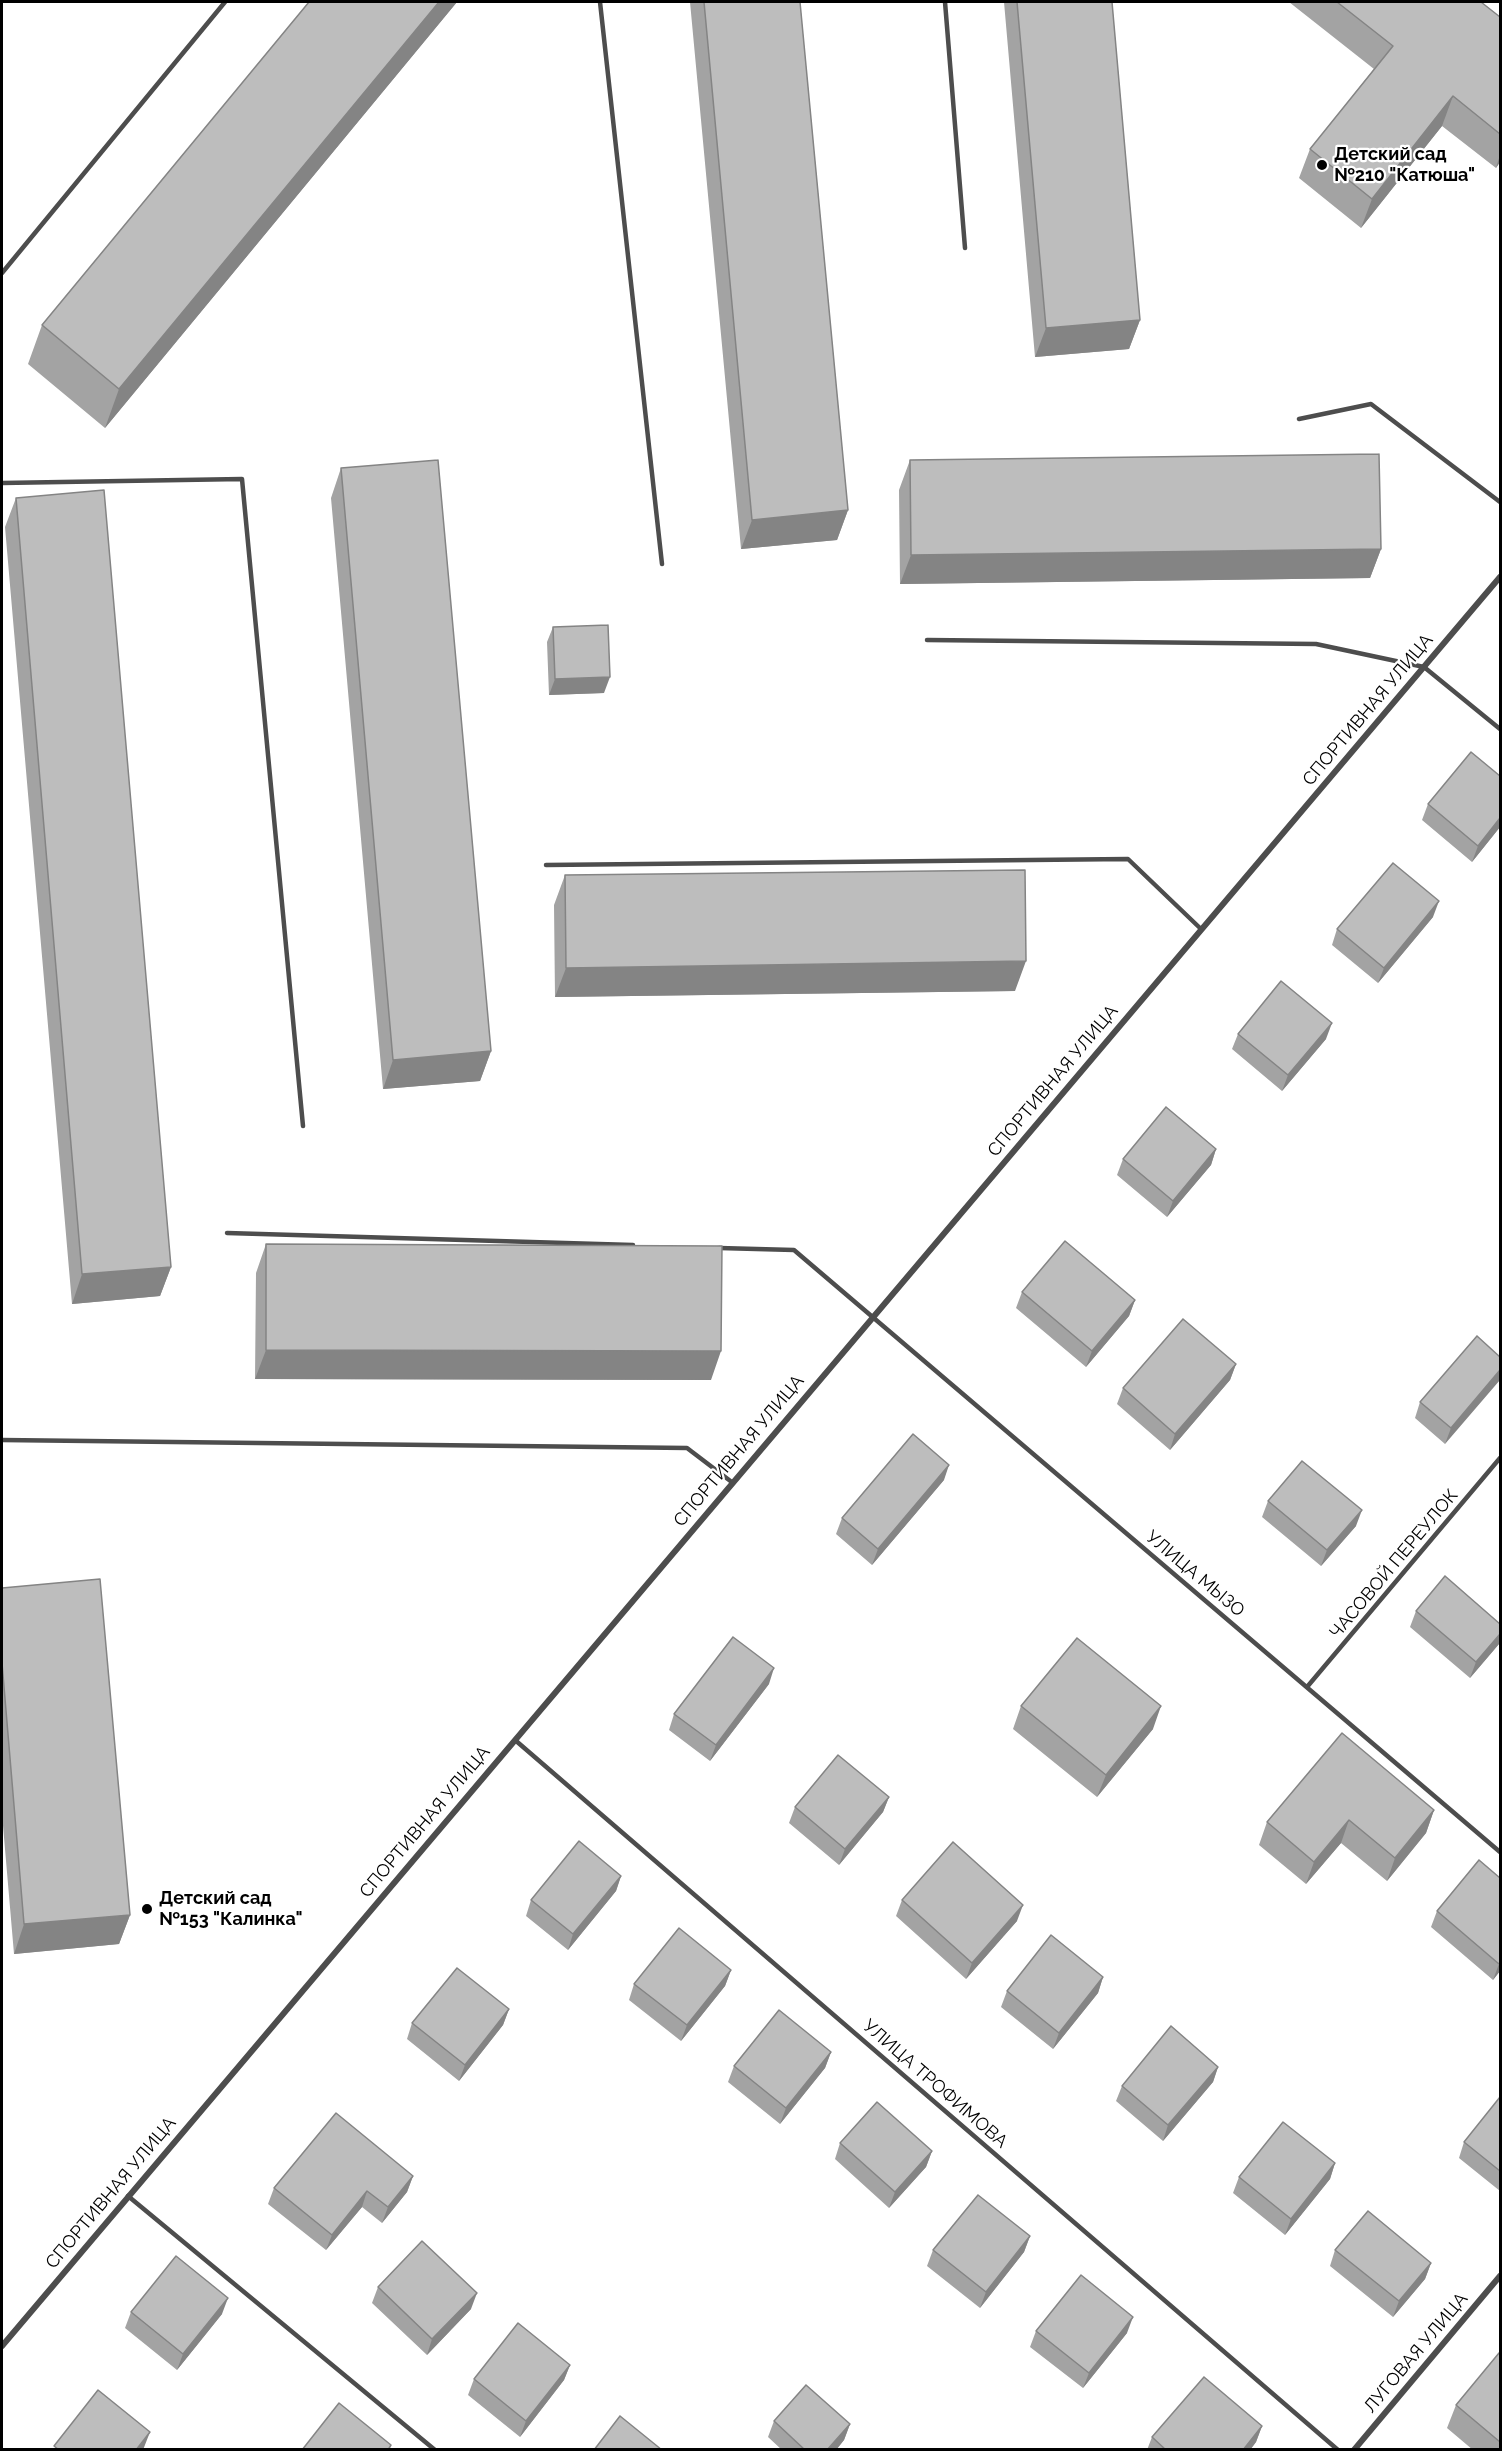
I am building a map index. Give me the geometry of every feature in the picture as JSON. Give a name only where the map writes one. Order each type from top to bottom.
[{"type":"street","name":"СПОРТИВНАЯ УЛИЦА","points":[[2,2346],[1500,577]]},
{"type":"street","name":"ЛУГОВАЯ УЛИЦА","points":[[1354,2450],[1500,2277]]},
{"type":"lane","points":[[2,273],[225,2]]},
{"type":"lane","points":[[600,2],[662,564]]},
{"type":"lane","points":[[945,2],[965,248]]},
{"type":"lane","points":[[1299,418],[1371,404],[1500,502]]},
{"type":"lane","points":[[2,483],[242,478],[303,1126]]},
{"type":"lane","points":[[927,640],[1316,644],[1424,667],[1500,729]]},
{"type":"lane","points":[[546,865],[1128,859],[1202,929]]},
{"type":"lane","points":[[227,1233],[641,1246]]},
{"type":"lane","name":"УЛИЦА МЫЗО","points":[[712,1248],[794,1250],[1500,1852]]},
{"type":"lane","points":[[2,1440],[687,1448],[733,1483]]},
{"type":"lane","name":"ЧАСОВОЙ ПЕРЕУЛОК","points":[[1307,1687],[1500,1458]]},
{"type":"lane","name":"УЛИЦА ТРОФИМОВА","points":[[515,1740],[1338,2450]]},
{"type":"lane","points":[[128,2196],[435,2450]]},
{"type":"building","points":[[309,2],[439,2],[119,389],[42,325]]},
{"type":"building","points":[[704,2],[800,2],[848,510],[752,520]]},
{"type":"building","points":[[1017,2],[1112,2],[1140,320],[1046,328]]},
{"type":"building","points":[[1337,2],[1481,2],[1500,17],[1500,134],[1453,96],[1372,199],[1310,149],[1393,46]]},
{"type":"building","points":[[1379,454],[1381,549],[911,555],[910,460]]},
{"type":"building","points":[[438,460],[491,1051],[393,1060],[341,468]]},
{"type":"building","points":[[104,490],[171,1267],[82,1274],[16,498]]},
{"type":"building","points":[[608,625],[610,677],[555,679],[553,627]]},
{"type":"building","points":[[1471,752],[1500,776],[1500,818],[1478,846],[1428,804]]},
{"type":"building","points":[[1393,863],[1439,901],[1384,968],[1337,929]]},
{"type":"building","points":[[1025,870],[1026,961],[566,968],[565,875]]},
{"type":"building","points":[[1281,981],[1332,1023],[1288,1075],[1238,1034]]},
{"type":"building","points":[[1166,1107],[1216,1149],[1173,1201],[1123,1159]]},
{"type":"building","points":[[1065,1241],[1135,1300],[1092,1351],[1022,1292]]},
{"type":"building","points":[[266,1244],[722,1246],[721,1351],[266,1350]]},
{"type":"building","points":[[1183,1319],[1236,1364],[1175,1434],[1123,1388]]},
{"type":"building","points":[[1477,1336],[1500,1357],[1500,1370],[1451,1428],[1420,1402]]},
{"type":"building","points":[[913,1434],[949,1465],[878,1549],[842,1518]]},
{"type":"building","points":[[1302,1461],[1362,1510],[1327,1550],[1268,1501]]},
{"type":"building","points":[[1445,1576],[1500,1624],[1500,1634],[1476,1662],[1416,1611]]},
{"type":"building","points":[[100,1579],[130,1915],[24,1924],[2,1663],[2,1588]]},
{"type":"building","points":[[733,1637],[774,1668],[716,1745],[674,1714]]},
{"type":"building","points":[[1077,1638],[1161,1706],[1106,1775],[1021,1706]]},
{"type":"building","points":[[1342,1733],[1434,1810],[1395,1858],[1349,1820],[1314,1862],[1267,1822]]},
{"type":"building","points":[[838,1755],[889,1797],[845,1849],[795,1807]]},
{"type":"building","points":[[579,1841],[621,1876],[573,1934],[531,1900]]},
{"type":"building","points":[[953,1842],[1023,1905],[972,1963],[902,1900]]},
{"type":"building","points":[[1479,1860],[1500,1878],[1499,1964],[1437,1911]]},
{"type":"building","points":[[679,1928],[731,1970],[687,2025],[634,1984]]},
{"type":"building","points":[[1051,1935],[1103,1977],[1059,2033],[1007,1991]]},
{"type":"building","points":[[457,1968],[509,2009],[465,2065],[412,2023]]},
{"type":"building","points":[[779,2010],[831,2052],[786,2108],[734,2066]]},
{"type":"building","points":[[1171,2026],[1218,2067],[1168,2125],[1122,2086]]},
{"type":"building","points":[[1500,2097],[1500,2171],[1464,2142]]},
{"type":"building","points":[[877,2102],[932,2151],[895,2192],[840,2143]]},
{"type":"building","points":[[336,2113],[413,2176],[388,2207],[367,2191],[332,2235],[274,2188]]},
{"type":"building","points":[[1283,2122],[1335,2163],[1291,2219],[1239,2177]]},
{"type":"building","points":[[978,2195],[1030,2236],[986,2292],[933,2250]]},
{"type":"building","points":[[1368,2211],[1431,2263],[1399,2301],[1335,2250]]},
{"type":"building","points":[[422,2241],[477,2293],[432,2339],[378,2287]]},
{"type":"building","points":[[176,2256],[228,2298],[183,2354],[131,2312]]},
{"type":"building","points":[[1081,2275],[1133,2317],[1089,2373],[1036,2331]]},
{"type":"building","points":[[518,2323],[570,2365],[526,2421],[474,2379]]},
{"type":"building","points":[[1499,2353],[1500,2355],[1500,2442],[1456,2405]]},
{"type":"building","points":[[1204,2377],[1262,2426],[1243,2450],[1166,2450],[1152,2437]]},
{"type":"building","points":[[806,2385],[850,2424],[827,2450],[805,2450],[774,2421]]},
{"type":"building","points":[[98,2390],[150,2432],[136,2450],[59,2450],[54,2446]]},
{"type":"building","points":[[339,2403],[391,2445],[388,2450],[302,2450]]},
{"type":"building","points":[[620,2416],[662,2450],[594,2450]]},
{"type":"place","name":"Детский сад №210 \"Катюша\"","points":[[1322,165]]},
{"type":"place","name":"Детский сад №153 \"Калинка\"","points":[[147,1909]]}]
